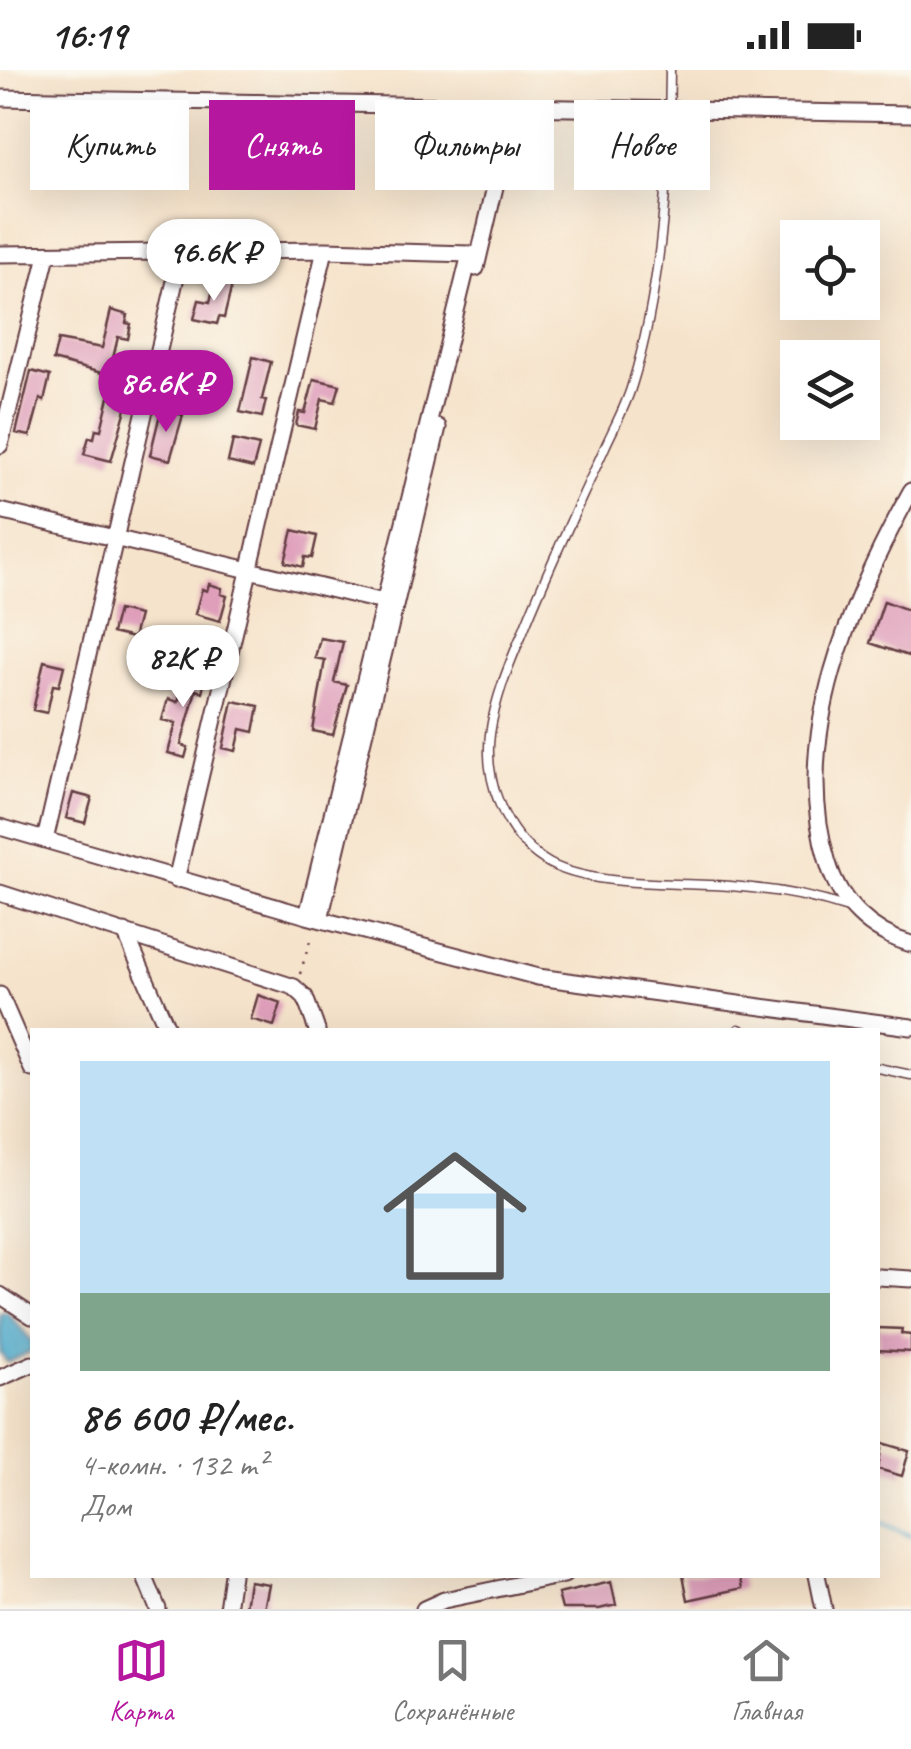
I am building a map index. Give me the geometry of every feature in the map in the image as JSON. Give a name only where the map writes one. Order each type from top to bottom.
[{"type":"street","points":[[0,98],[375,104]]},
{"type":"street","points":[[710,110],[911,114]]},
{"type":"street","points":[[314,918],[493,190]]},
{"type":"street","points":[[0,254],[325,250],[470,254],[384,602],[314,918]]},
{"type":"street","points":[[176,880],[325,250]]},
{"type":"street","points":[[45,840],[182,251]]},
{"type":"street","points":[[0,446],[47,255]]},
{"type":"street","points":[[911,491],[890,528],[836,661],[822,723],[815,782],[819,835],[833,881],[852,910],[891,938],[911,944]]},
{"type":"street","points":[[0,510],[384,602]]},
{"type":"street","points":[[0,827],[176,880],[538,978],[911,1027]]},
{"type":"street","points":[[0,893],[275,980],[304,994],[316,1028]]},
{"type":"street","points":[[125,932],[167,1028]]},
{"type":"street","points":[[0,995],[30,1064]]},
{"type":"street","points":[[880,1277],[911,1279]]},
{"type":"street","points":[[0,1296],[30,1315]]},
{"type":"street","points":[[0,1378],[30,1365]]},
{"type":"street","points":[[145,1578],[158,1609]]},
{"type":"street","points":[[227,1609],[232,1578]]},
{"type":"street","points":[[818,1578],[824,1609]]},
{"type":"street","points":[[424,1608],[514,1580]]},
{"type":"lane","points":[[668,100],[670,70]]},
{"type":"lane","points":[[665,190],[650,300],[632,386],[538,591],[499,690],[490,737],[490,774],[501,808],[518,838],[546,862],[583,874],[638,882],[808,894],[852,910]]},
{"type":"lane","points":[[880,1068],[911,1075]]},
{"type":"path","points":[[304,994],[299,978],[314,918]]},
{"type":"water","points":[[6,1311],[30,1339],[30,1352],[7,1363],[0,1352],[0,1314]]},
{"type":"building","points":[[215,281],[232,285],[224,318],[219,317],[217,324],[194,319],[199,300],[210,302]]},
{"type":"building","points":[[111,310],[128,315],[126,323],[131,324],[128,339],[118,337],[109,375],[53,360],[58,340],[102,348]]},
{"type":"building","points":[[253,357],[271,362],[262,417],[240,412]]},
{"type":"building","points":[[31,371],[50,376],[30,436],[16,433]]},
{"type":"building","points":[[314,379],[340,385],[335,402],[322,399],[315,429],[296,425],[299,412],[305,413]]},
{"type":"building","points":[[109,397],[128,402],[111,461],[84,454],[89,437],[94,438],[96,429],[101,430]]},
{"type":"building","points":[[161,410],[183,415],[170,460],[150,455]]},
{"type":"building","points":[[233,440],[259,446],[253,468],[228,462]]},
{"type":"building","points":[[293,530],[317,536],[312,558],[305,557],[303,567],[285,562]]},
{"type":"building","points":[[209,584],[222,588],[221,594],[227,596],[220,621],[195,614],[202,589],[207,591]]},
{"type":"building","points":[[884,601],[911,611],[911,657],[870,643]]},
{"type":"building","points":[[118,610],[139,615],[133,638],[112,633]]},
{"type":"building","points":[[320,638],[343,642],[334,682],[347,685],[333,735],[313,731],[325,660],[315,658]]},
{"type":"building","points":[[44,661],[64,666],[59,686],[53,685],[47,713],[33,710]]},
{"type":"building","points":[[187,668],[207,674],[202,692],[196,690],[181,745],[188,747],[185,758],[168,753],[176,723],[162,720],[168,699],[178,702]]},
{"type":"building","points":[[233,701],[259,706],[254,732],[241,729],[236,751],[223,748]]},
{"type":"building","points":[[73,793],[92,798],[85,823],[66,818]]},
{"type":"building","points":[[258,995],[281,1003],[274,1026],[251,1019]]},
{"type":"building","points":[[880,1328],[902,1329],[901,1334],[911,1335],[911,1352],[880,1350]]},
{"type":"building","points":[[882,1443],[909,1451],[902,1476],[880,1470]]},
{"type":"building","points":[[684,1578],[741,1578],[743,1588],[688,1600]]},
{"type":"building","points":[[249,1581],[269,1584],[264,1609],[245,1607]]},
{"type":"building","points":[[611,1582],[616,1605],[562,1609],[558,1594]]},
{"type":"waterway","points":[[880,1522],[911,1536]]}]
